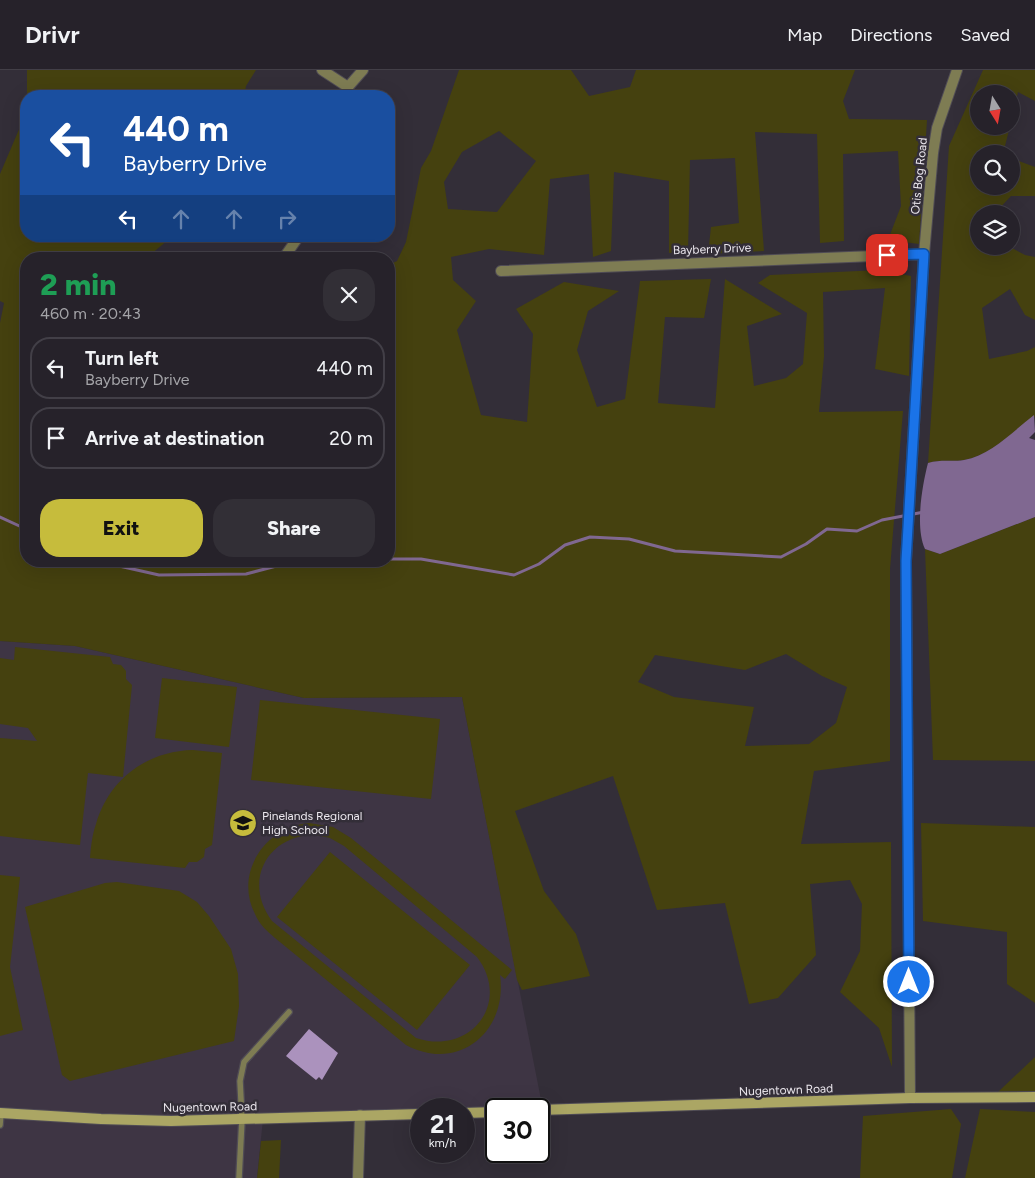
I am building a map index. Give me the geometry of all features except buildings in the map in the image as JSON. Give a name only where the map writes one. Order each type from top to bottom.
[{"type":"street","points":[[322,70],[345,90]]},
{"type":"street","points":[[347,90],[363,70]]},
{"type":"street","name":"Otis Bog Road","points":[[910,1098],[906,561],[924,254],[936,136],[945,100],[957,70]]},
{"type":"street","name":"Bayberry Drive","points":[[501,271],[924,254]]},
{"type":"street","name":"Nugentown Road","points":[[550,1110],[910,1098],[1035,1097]]},
{"type":"street","name":"Nugentown Road","points":[[0,1113],[109,1120],[242,1120],[410,1114]]},
{"type":"street","points":[[358,1178],[360,1115]]},
{"type":"lane","points":[[240,1178],[242,1120],[240,1081],[244,1062],[289,1012]]},
{"type":"lane","points":[[0,1113],[0,1125]]},
{"type":"shaded area","points":[[27,70],[256,70],[245,90],[27,90]]},
{"type":"shaded area","points":[[459,70],[571,70],[589,96],[630,87],[636,70],[855,70],[843,101],[849,119],[927,120],[919,244],[888,240],[901,206],[898,151],[843,154],[844,241],[820,243],[817,134],[755,132],[764,251],[708,254],[711,227],[739,223],[735,158],[690,160],[688,251],[669,253],[669,181],[614,172],[611,251],[593,257],[589,174],[550,179],[544,255],[489,249],[451,257],[453,280],[476,301],[457,330],[481,415],[527,422],[533,334],[516,309],[564,282],[619,291],[588,311],[577,350],[597,407],[625,399],[640,281],[711,279],[704,318],[665,317],[658,403],[715,408],[725,279],[782,314],[747,326],[754,386],[786,378],[803,364],[807,313],[758,283],[770,275],[881,270],[911,276],[909,376],[875,369],[885,288],[823,292],[824,356],[819,412],[903,411],[890,569],[890,761],[814,771],[801,844],[891,842],[892,1067],[879,1028],[840,992],[860,951],[862,904],[850,880],[810,884],[816,955],[778,998],[749,1004],[725,903],[657,910],[613,776],[515,811],[544,891],[576,934],[590,976],[522,990],[517,980],[462,697],[304,698],[75,646],[0,641],[0,323],[4,303],[0,301],[0,174],[20,127],[20,242],[166,242],[154,252],[20,252],[20,567],[395,567],[395,262],[406,242],[421,168],[431,151]],"holes":[[[499,131],[536,161],[497,212],[448,209],[444,182],[462,152]],[[786,654],[822,676],[847,687],[836,723],[809,744],[745,746],[754,707],[674,697],[638,682],[655,655],[745,670]]]},
{"type":"shaded area","points":[[983,70],[1035,70],[1035,101],[1020,93],[1020,85],[976,85]]},
{"type":"shaded area","points":[[970,99],[970,135],[1008,135],[1005,145],[970,145],[970,195],[1020,195],[1020,161],[1035,167],[1035,196],[1011,196],[1002,205],[970,205],[970,255],[1020,255],[1020,252],[1035,257],[1035,320],[1025,315],[1010,289],[982,308],[989,359],[1027,351],[1035,347],[1035,418],[1034,416],[1010,436],[974,457],[964,460],[928,463],[949,146]]},
{"type":"shaded area","points":[[1034,415],[1035,432],[1029,438],[1035,440],[1035,517],[940,554],[925,549],[920,530],[920,519],[928,463],[964,460],[983,453],[1001,442]]},
{"type":"shaded area","points":[[1035,517],[1035,761],[933,760],[925,549],[940,554]]},
{"type":"shaded area","name":"Pinelands Regional High School","points":[[0,641],[75,646],[304,698],[462,697],[541,1098],[485,1098],[485,1110],[475,1109],[475,1098],[410,1098],[410,1114],[263,1119],[257,1178],[0,1178]]},
{"type":"shaded area","points":[[15,647],[110,657],[113,664],[121,665],[126,671],[126,679],[132,685],[123,777],[88,773],[80,845],[0,836],[0,738],[37,741],[28,728],[0,724],[0,658],[14,660]]},
{"type":"shaded area","points":[[162,678],[237,687],[229,747],[155,738]]},
{"type":"shaded area","points":[[260,700],[440,719],[431,799],[251,780]]},
{"type":"shaded area","points":[[193,750],[222,753],[212,845],[205,849],[204,857],[197,862],[189,862],[185,868],[90,858],[94,832],[102,808],[120,781],[132,770],[160,756]]},
{"type":"shaded area","points":[[309,823],[333,827],[351,838],[512,970],[505,979],[500,975],[500,996],[496,1014],[487,1030],[476,1042],[461,1050],[444,1054],[425,1052],[406,1045],[266,930],[257,918],[249,898],[248,883],[251,868],[267,843],[279,833],[293,826]],"holes":[[[316,835],[330,838],[344,846],[477,957],[487,974],[490,992],[487,1008],[480,1021],[468,1032],[453,1039],[436,1042],[416,1038],[272,921],[263,906],[259,891],[260,876],[265,863],[273,851],[285,842],[299,837]]]},
{"type":"shaded area","points":[[921,823],[1035,827],[1035,1003],[1007,984],[1007,932],[923,921]]},
{"type":"shaded area","points":[[330,852],[470,965],[417,1030],[277,917]]},
{"type":"shaded area","points":[[0,875],[20,877],[10,967],[23,1030],[0,1036]]},
{"type":"shaded area","points":[[117,882],[179,891],[197,902],[209,916],[231,949],[238,974],[239,1006],[234,1041],[70,1081],[62,1075],[25,907],[105,883]]},
{"type":"shaded area","points":[[1035,1057],[1035,1091],[998,1092]]},
{"type":"shaded area","points":[[951,1109],[961,1124],[952,1178],[860,1178],[863,1116]]},
{"type":"shaded area","points":[[980,1109],[1035,1112],[1035,1178],[965,1178]]},
{"type":"shaded area","points":[[281,1140],[279,1178],[257,1178],[261,1141]]},
{"type":"waterway","points":[[395,559],[421,559],[514,575],[539,564],[565,545],[590,537],[629,539],[675,551],[781,557],[806,544],[827,529],[857,531],[882,520],[924,512]]},
{"type":"waterway","points":[[0,517],[20,526]]},
{"type":"waterway","points":[[124,567],[159,575],[246,574],[273,567]]},
{"type":"place","name":"Pinelands Regional High School","points":[[243,823]]},
{"type":"route","points":[[887,255],[924,254],[906,561],[909,982]]}]
